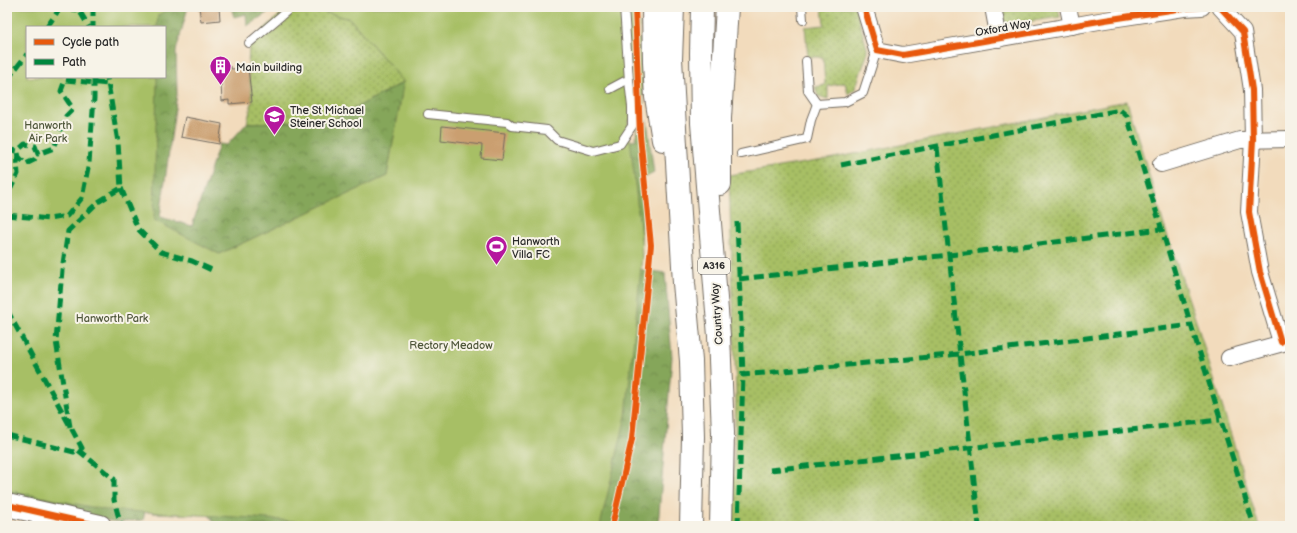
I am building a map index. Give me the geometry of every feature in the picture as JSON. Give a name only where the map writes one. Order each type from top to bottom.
[{"type":"main road","points":[[653,7],[656,97],[684,283]]},
{"type":"main road","name":"A316","points":[[673,7],[671,59],[684,283],[691,361],[693,437],[691,526]]},
{"type":"main road","name":"Country Way","points":[[702,7],[702,123],[720,336],[723,433],[721,526]]},
{"type":"main road","points":[[720,336],[720,118],[727,7]]},
{"type":"main road","points":[[7,506],[100,526]]},
{"type":"street","points":[[864,7],[876,50]]},
{"type":"street","name":"Oxford Way","points":[[993,7],[999,39]]},
{"type":"street","points":[[1068,7],[1072,26]]},
{"type":"street","name":"Oxford Way","points":[[876,50],[903,55],[1184,8],[1202,7]]},
{"type":"street","points":[[1220,7],[1243,32],[1252,90],[1253,139],[1249,212],[1260,272],[1286,342],[1229,358]]},
{"type":"street","points":[[1161,164],[1240,140],[1290,139]]},
{"type":"lane","points":[[249,43],[288,10],[288,7]]},
{"type":"lane","points":[[428,114],[507,122],[512,126],[547,130],[557,140],[593,151],[620,144],[632,126],[632,107],[624,7]]},
{"type":"lane","points":[[802,7],[803,20]]},
{"type":"lane","points":[[816,104],[846,102],[863,93],[876,50]]},
{"type":"lane","points":[[741,154],[807,139],[816,104],[808,91],[806,61]]},
{"type":"lane","points":[[610,89],[625,81],[629,81]]},
{"type":"green space","name":"Rectory Meadow","points":[[7,7],[173,7],[158,15],[157,26],[26,26],[26,78],[157,78],[154,220],[219,254],[387,176],[404,82],[350,19],[308,7],[638,7],[644,116],[628,121],[642,257],[626,416],[600,526],[356,526],[255,518],[106,510],[7,490]]},
{"type":"green space","name":"Hanworth Park","points":[[132,7],[188,7],[176,51],[177,94],[160,217],[192,226],[219,144],[227,145],[247,123],[331,121],[404,82],[387,176],[219,254],[188,239],[523,526],[217,526],[209,515],[152,513],[146,508],[143,520],[116,522],[57,511],[7,497],[7,451],[151,78],[166,78],[166,26],[137,26]]},
{"type":"green space","points":[[231,7],[273,7],[273,9],[247,26],[246,14],[234,17]]},
{"type":"green space","points":[[288,7],[308,7],[350,19],[404,82],[331,121],[247,123],[252,102],[248,68],[249,43]]},
{"type":"green space","points":[[822,7],[855,7],[868,52],[855,89],[848,94],[845,83],[828,86],[828,99],[818,96],[815,87],[825,85],[823,57],[808,57],[805,27],[824,25]]},
{"type":"green space","points":[[1002,7],[1058,7],[1060,17],[1005,25]]},
{"type":"green space","points":[[1127,101],[1164,225],[1197,324],[1259,526],[732,526],[736,395],[729,175],[823,160]]},
{"type":"green space","points":[[647,121],[654,173],[642,179],[644,201],[639,269],[665,273],[672,357],[658,526],[591,526],[625,144],[636,139],[637,124]]},
{"type":"building","points":[[199,7],[219,7],[220,20],[201,22]]},
{"type":"building","name":"Main building","points":[[220,67],[231,67],[231,69],[248,68],[252,102],[229,104],[229,100],[222,101]]},
{"type":"building","points":[[185,117],[222,124],[219,144],[181,137]]},
{"type":"building","points":[[442,126],[505,133],[502,160],[481,158],[482,145],[441,140]]},
{"type":"marked path","points":[[93,7],[93,26]]},
{"type":"marked path","points":[[48,26],[60,8],[79,10],[88,26]]},
{"type":"marked path","points":[[7,80],[26,55]]},
{"type":"marked path","points":[[7,215],[49,219],[67,216],[82,198],[89,163],[94,78]]},
{"type":"marked path","points":[[70,427],[56,341],[62,270],[68,231],[98,202],[121,188],[118,142],[107,78]]},
{"type":"marked path","points":[[7,149],[17,151],[25,144],[35,146],[38,154],[54,148],[66,116],[73,109],[61,91],[65,80],[108,84]]},
{"type":"marked path","points":[[841,165],[1120,110],[1127,116],[1254,526]]},
{"type":"marked path","points":[[937,147],[979,526]]},
{"type":"marked path","points":[[18,153],[19,157],[26,164],[34,160],[38,154]]},
{"type":"marked path","points":[[7,189],[11,188],[18,174],[17,162],[19,157]]},
{"type":"marked path","points":[[121,188],[138,229],[161,252],[192,261],[214,271]]},
{"type":"marked path","points":[[737,222],[743,375],[960,354],[1191,325]]},
{"type":"marked path","points":[[739,279],[1161,229]]},
{"type":"marked path","points":[[7,310],[82,448],[74,452],[7,435]]},
{"type":"marked path","points":[[738,526],[743,375]]},
{"type":"marked path","points":[[770,470],[1220,420]]},
{"type":"marked path","points":[[78,450],[114,479],[114,500],[121,526]]},
{"type":"cycle path","points":[[612,526],[632,439],[651,245],[640,135],[635,7]]},
{"type":"cycle path","points":[[864,7],[877,50],[903,55],[1105,20],[1184,8],[1202,7]]},
{"type":"cycle path","points":[[1220,7],[1243,32],[1252,90],[1253,139],[1249,212],[1260,272],[1281,342]]},
{"type":"cycle path","points":[[7,505],[100,526]]},
{"type":"place","name":"Main building","points":[[221,86]]},
{"type":"place","name":"The St Michael Steiner School","points":[[275,136]]},
{"type":"place","name":"Hanworth Villa FC","points":[[497,266]]},
{"type":"park label","name":"Hanworth Air Park","points":[[48,131]]}]
